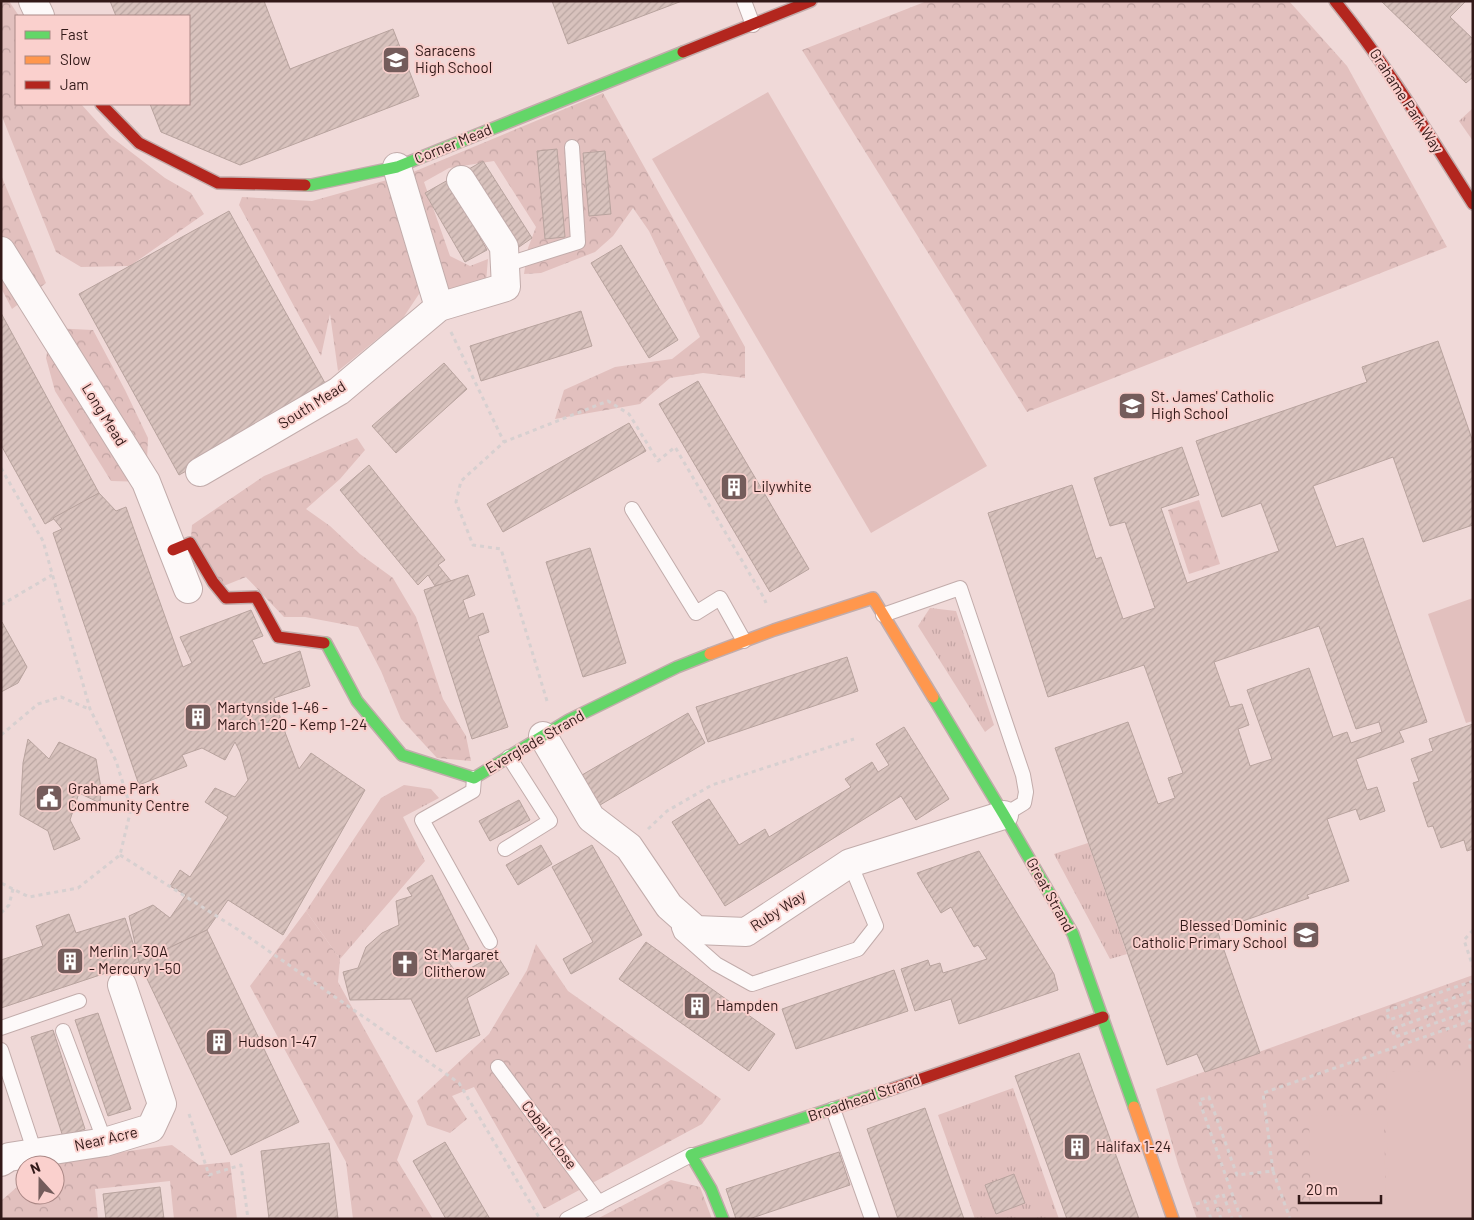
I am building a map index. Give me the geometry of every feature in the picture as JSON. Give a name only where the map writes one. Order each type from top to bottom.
[{"type":"street","points":[[33,1],[40,15]]},
{"type":"street","name":"Corner Mead","points":[[102,105],[139,143],[218,184],[311,185],[396,167],[811,1]]},
{"type":"street","name":"Grahame Park Way","points":[[1335,1],[1362,34],[1403,93],[1473,204]]},
{"type":"street","points":[[396,167],[438,306]]},
{"type":"street","name":"South Mead","points":[[200,472],[339,391],[438,306],[506,287],[504,247],[461,180]]},
{"type":"street","name":"Long Mead","points":[[1,251],[146,482],[188,589]]},
{"type":"street","name":"Everglade Strand","points":[[173,550],[190,543],[226,598],[256,597],[278,637],[326,643],[357,701],[402,755],[474,778],[569,720],[677,667],[774,630],[873,598]]},
{"type":"street","name":"Great Strand","points":[[873,598],[1004,815],[1073,934],[1173,1219]]},
{"type":"street","name":"Ruby Way","points":[[549,732],[591,818],[629,847],[669,906],[696,930],[746,932],[850,863],[1004,815]]},
{"type":"street","name":"Near Acre","points":[[1,1162],[9,1157],[105,1142],[151,1128],[162,1104],[122,985]]},
{"type":"street","name":"Broadhead Strand","points":[[691,1156],[1103,1017]]},
{"type":"street","points":[[691,1156],[711,1189],[723,1219]]},
{"type":"lane","points":[[744,1],[752,25]]},
{"type":"lane","points":[[505,265],[578,242],[572,147]]},
{"type":"lane","points":[[632,508],[696,613],[720,598],[744,641]]},
{"type":"lane","points":[[883,615],[960,588],[1023,775],[1026,792],[1024,803],[1004,815]]},
{"type":"lane","points":[[505,849],[550,821],[509,757]]},
{"type":"lane","points":[[474,778],[473,791],[422,820],[490,942]]},
{"type":"lane","points":[[669,906],[681,934],[716,964],[752,984],[858,949],[876,926],[850,863]]},
{"type":"lane","points":[[1,1028],[79,1001]]},
{"type":"lane","points":[[63,1031],[105,1142]]},
{"type":"lane","points":[[1,1050],[35,1153]]},
{"type":"lane","name":"Cobalt Close","points":[[498,1067],[599,1203]]},
{"type":"lane","points":[[833,1109],[872,1219]]},
{"type":"lane","points":[[567,1219],[691,1156]]},
{"type":"path","points":[[438,306],[504,442]]},
{"type":"path","points":[[549,732],[501,549],[473,545],[456,502],[462,481],[504,442],[608,401],[629,414],[658,461],[676,448],[764,598],[774,630]]},
{"type":"path","points":[[1,468],[42,541],[90,709],[116,762],[131,808],[120,855],[78,888],[29,896],[1,883]]},
{"type":"path","points":[[1,605],[52,575]]},
{"type":"path","points":[[1,735],[38,704],[61,697],[90,709]]},
{"type":"path","points":[[629,847],[667,811],[712,785],[854,739]]},
{"type":"path","points":[[120,855],[237,929],[459,1083],[540,1219]]},
{"type":"path","points":[[1,913],[9,905],[14,889]]},
{"type":"path","points":[[1473,930],[1464,940],[1473,967]]},
{"type":"path","points":[[1473,981],[1386,1011],[1389,1020],[1473,991]]},
{"type":"path","points":[[1473,1000],[1392,1029],[1395,1037],[1473,1010]]},
{"type":"path","points":[[1290,1219],[1272,1171],[1263,1093],[1473,1020]]},
{"type":"path","points":[[1473,1038],[1470,1040],[1470,1047],[1473,1047]]},
{"type":"path","points":[[1241,1219],[1199,1100],[1209,1096],[1237,1175],[1272,1171]]},
{"type":"path","points":[[188,1110],[209,1175],[241,1165],[248,1219]]},
{"type":"path","points":[[1221,1219],[1214,1198],[1223,1194],[1232,1219]]},
{"type":"path","points":[[1199,1211],[1196,1204],[1205,1201],[1212,1219]]},
{"type":"green space","points":[[1,1],[9,1],[18,15],[15,15],[15,105],[82,105],[110,136],[165,178],[191,193],[204,214],[130,266],[81,267],[56,252],[1,114]]},
{"type":"green space","points":[[927,1],[1289,1],[1347,66],[1447,247],[1027,412],[802,50]]},
{"type":"green space","points":[[768,92],[987,466],[871,533],[652,159]]},
{"type":"green space","points":[[603,93],[745,347],[745,378],[703,373],[670,378],[640,404],[555,419],[564,390],[615,367],[672,359],[700,337],[649,231],[633,208],[613,236],[595,252],[541,273],[524,274],[528,248],[536,227],[494,161],[449,168],[424,182],[450,256],[470,266],[488,259],[486,282],[463,293],[444,288],[406,175]]},
{"type":"green space","points":[[1473,108],[1473,141],[1459,121]]},
{"type":"green space","points":[[1,175],[46,283],[12,309],[1,288]]},
{"type":"green space","points":[[387,180],[423,288],[403,318],[338,371],[330,314],[321,356],[239,205],[242,197],[312,201]]},
{"type":"green space","points":[[52,328],[93,330],[148,438],[146,482],[111,481],[55,391],[46,358]]},
{"type":"green space","points":[[357,438],[365,450],[340,479],[306,509],[330,526],[360,554],[393,578],[416,617],[443,699],[466,736],[471,761],[437,758],[401,719],[381,671],[358,627],[305,617],[284,617],[246,577],[221,587],[191,537],[192,525],[264,476]]},
{"type":"green space","points":[[1199,500],[1220,564],[1189,574],[1168,510]]},
{"type":"green space","points":[[1473,598],[1473,721],[1466,723],[1428,614]]},
{"type":"green space","points":[[930,608],[956,611],[994,725],[985,732],[918,626]]},
{"type":"green space","points":[[404,785],[431,789],[439,798],[403,817],[425,861],[340,959],[306,911],[381,798]]},
{"type":"green space","points":[[1088,843],[1127,954],[1110,959],[1054,854]]},
{"type":"green space","points":[[306,911],[340,959],[338,982],[413,1116],[397,1160],[433,1219],[353,1219],[346,1162],[250,986]]},
{"type":"green space","points":[[536,944],[568,991],[721,1099],[702,1124],[544,1209],[474,1087],[452,1096],[467,1119],[450,1133],[427,1125],[417,1101],[489,1034],[527,970]]},
{"type":"green space","points":[[1473,975],[1473,1219],[1197,1219],[1178,1164],[1156,1089]]},
{"type":"green space","points":[[1473,1070],[1473,1219],[1389,1219],[1386,1072]]},
{"type":"green space","points":[[1013,1088],[1059,1219],[975,1219],[938,1115]]},
{"type":"green space","points":[[1384,1114],[1386,1219],[1311,1219],[1309,1116]]},
{"type":"green space","points":[[172,1145],[199,1165],[230,1162],[237,1219],[174,1219],[170,1181],[95,1189],[98,1219],[1,1219],[1,1201],[15,1189],[15,1205],[65,1205],[65,1160]]},
{"type":"green space","points":[[671,1180],[700,1187],[712,1219],[597,1219]]},
{"type":"building","name":"Saracens High School","points":[[110,1],[264,1],[290,69],[393,29],[419,96],[240,165],[161,132],[150,105],[190,105],[190,15],[116,15]]},
{"type":"building","points":[[552,1],[682,1],[568,44]]},
{"type":"building","points":[[1381,1],[1466,1],[1450,17],[1473,39],[1473,77],[1466,83]]},
{"type":"building","points":[[557,149],[565,237],[545,239],[537,151]]},
{"type":"building","points":[[605,151],[611,214],[589,216],[583,153]]},
{"type":"building","points":[[483,161],[532,238],[519,247],[469,169]]},
{"type":"building","points":[[448,180],[487,250],[465,262],[425,193]]},
{"type":"building","points":[[229,211],[330,392],[179,475],[79,294]]},
{"type":"building","points":[[621,245],[678,340],[649,358],[591,263]]},
{"type":"building","points":[[581,311],[592,346],[481,381],[470,346]]},
{"type":"building","points":[[1,313],[99,493],[45,524],[1,445]]},
{"type":"building","points":[[1438,341],[1473,442],[1473,525],[1423,542],[1393,457],[1313,486],[1336,547],[1363,538],[1427,722],[1399,731],[1404,742],[1356,759],[1367,790],[1377,787],[1385,811],[1360,820],[1356,809],[1327,819],[1349,881],[1307,895],[1309,898],[1217,930],[1260,1053],[1205,1072],[1197,1054],[1167,1065],[1055,748],[1128,722],[1158,804],[1175,798],[1168,778],[1183,773],[1144,665],[1048,697],[988,513],[1072,485],[1096,559],[1101,557],[1123,619],[1155,608],[1125,522],[1110,526],[1094,478],[1182,447],[1199,495],[1161,508],[1187,583],[1279,551],[1261,503],[1222,517],[1196,441],[1367,382],[1362,367]],"holes":[[[1319,626],[1356,729],[1379,722],[1382,732],[1351,743],[1347,732],[1333,737],[1309,668],[1247,690],[1272,759],[1250,766],[1238,729],[1249,725],[1242,704],[1230,707],[1214,662]]]},
{"type":"building","points":[[444,363],[467,389],[396,453],[372,426]]},
{"type":"building","name":"Lilywhite","points":[[698,381],[809,569],[770,592],[659,404]]},
{"type":"building","points":[[629,423],[646,451],[503,532],[487,504]]},
{"type":"building","points":[[369,465],[445,560],[438,565],[451,581],[435,586],[428,575],[418,585],[340,490]]},
{"type":"building","name":"Martynside 1-46 - March 1-20 - Kemp 1-24","points":[[99,493],[116,511],[126,507],[183,667],[192,663],[180,637],[251,610],[263,636],[252,640],[263,664],[300,651],[310,686],[274,698],[299,769],[311,753],[365,790],[283,935],[228,900],[207,930],[139,962],[129,916],[153,905],[170,918],[186,895],[170,886],[180,870],[190,877],[228,817],[205,802],[215,788],[235,797],[248,780],[235,742],[225,760],[202,748],[182,755],[187,766],[139,785],[53,533],[62,529],[53,518]]},
{"type":"building","points":[[590,548],[626,663],[583,677],[546,562]]},
{"type":"building","points":[[468,575],[475,595],[463,600],[469,618],[483,613],[489,632],[478,636],[508,727],[472,739],[424,590]]},
{"type":"building","points":[[1,622],[27,667],[18,683],[1,692]]},
{"type":"building","points":[[847,657],[858,691],[708,742],[696,707]]},
{"type":"building","points":[[688,713],[705,743],[600,805],[582,775]]},
{"type":"building","points":[[1473,724],[1473,849],[1467,851],[1464,840],[1441,848],[1433,826],[1428,827],[1413,783],[1419,781],[1411,759],[1433,751],[1429,739]]},
{"type":"building","points":[[904,727],[949,799],[916,820],[901,796],[725,906],[672,822],[709,799],[739,845],[765,829],[769,837],[851,787],[845,779],[872,762],[878,772],[889,765],[876,744]]},
{"type":"building","name":"Grahame Park Community Centre","points":[[28,739],[49,759],[59,742],[96,759],[101,788],[100,803],[79,793],[70,820],[80,839],[54,850],[48,831],[20,815],[23,763]]},
{"type":"building","points":[[519,800],[530,820],[490,841],[479,821]]},
{"type":"building","points":[[541,845],[552,864],[518,885],[506,865]]},
{"type":"building","points":[[592,845],[642,935],[571,974],[563,959],[593,942],[552,867]]},
{"type":"building","points":[[979,851],[1054,974],[1058,990],[959,1024],[951,999],[915,1011],[901,969],[928,960],[930,966],[940,963],[943,973],[987,959],[978,945],[974,947],[951,907],[941,913],[917,873]]},
{"type":"building","name":"St Margaret Clitherow","points":[[432,875],[469,949],[448,961],[458,975],[496,954],[509,974],[467,998],[480,1035],[436,1052],[411,999],[350,1000],[343,972],[358,968],[366,947],[382,933],[399,925],[396,901],[412,896],[407,888]]},
{"type":"building","name":"Merlin 1-30A - Mercury 1-50","points":[[69,914],[76,933],[125,918],[139,962],[1,1008],[1,960],[43,946],[36,926]]},
{"type":"building","name":"Hudson 1-47","points":[[207,930],[299,1122],[231,1155],[139,962]]},
{"type":"building","name":"Hampden","points":[[646,942],[775,1034],[749,1071],[619,979]]},
{"type":"building","points":[[894,970],[908,1011],[796,1049],[782,1009]]},
{"type":"building","points":[[98,1013],[131,1109],[108,1116],[75,1020]]},
{"type":"building","points":[[53,1030],[85,1129],[63,1137],[31,1037]]},
{"type":"building","name":"Halifax 1-24","points":[[1079,1053],[1139,1219],[1067,1219],[1015,1076]]},
{"type":"building","points":[[925,1108],[964,1219],[898,1219],[867,1129]]},
{"type":"building","points":[[445,1142],[490,1219],[446,1219],[413,1161]]},
{"type":"building","points":[[329,1143],[338,1219],[269,1219],[261,1151]]},
{"type":"building","points":[[839,1152],[850,1185],[749,1219],[736,1219],[726,1189]]},
{"type":"building","points":[[1014,1174],[1025,1203],[996,1214],[985,1185]]},
{"type":"building","points":[[160,1187],[164,1219],[106,1219],[103,1194]]},
{"type":"traffic: fast","points":[[305,185],[397,167],[683,52]]},
{"type":"traffic: fast","points":[[324,643],[326,643],[357,701],[402,755],[474,778],[569,720],[677,667],[710,654]]},
{"type":"traffic: fast","points":[[933,697],[1073,934],[1134,1107]]},
{"type":"traffic: fast","points":[[723,1219],[711,1189],[691,1155],[889,1090]]},
{"type":"traffic: slow","points":[[710,654],[774,630],[873,598],[933,697]]},
{"type":"traffic: slow","points":[[1134,1107],[1173,1219]]},
{"type":"traffic: jam","points":[[683,52],[811,1]]},
{"type":"traffic: jam","points":[[1335,1],[1390,75],[1473,204]]},
{"type":"traffic: jam","points":[[102,105],[139,143],[218,183],[305,185]]},
{"type":"traffic: jam","points":[[173,550],[190,543],[213,582],[226,598],[256,597],[278,637],[324,643]]},
{"type":"traffic: jam","points":[[889,1090],[1103,1017]]},
{"type":"place","name":"Saracens High School","points":[[396,60]]},
{"type":"place","name":"St. James' Catholic High School","points":[[1132,406]]},
{"type":"place","name":"Lilywhite","points":[[734,487]]},
{"type":"place","name":"Martynside 1-46 - March 1-20 - Kemp 1-24","points":[[198,717]]},
{"type":"place","name":"Grahame Park Community Centre","points":[[49,798]]},
{"type":"place","name":"Blessed Dominic Catholic Primary School","points":[[1306,935]]},
{"type":"place","name":"Merlin 1-30A - Mercury 1-50","points":[[70,961]]},
{"type":"place","name":"St Margaret Clitherow","points":[[405,964]]},
{"type":"place","name":"Hampden","points":[[697,1006]]},
{"type":"place","name":"Hudson 1-47","points":[[219,1042]]},
{"type":"place","name":"Halifax 1-24","points":[[1077,1147]]}]
